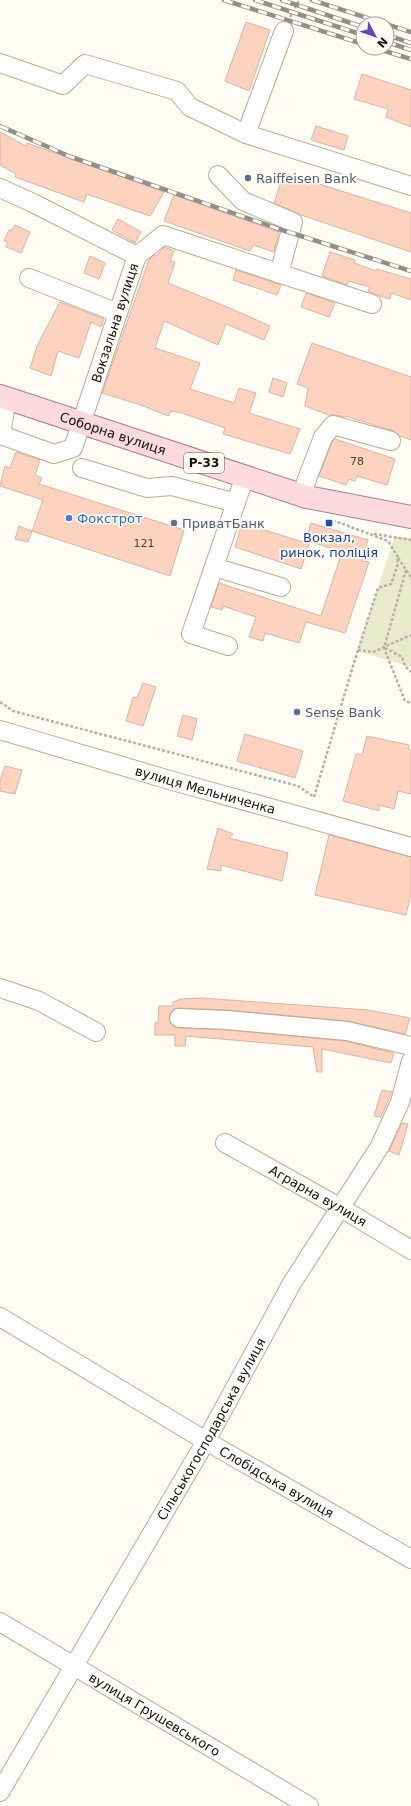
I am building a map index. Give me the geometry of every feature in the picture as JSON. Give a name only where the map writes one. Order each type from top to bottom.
[{"type":"main road","name":"Соборна вулиця","points":[[3,397],[301,495],[411,518]]},
{"type":"street","points":[[246,134],[284,31]]},
{"type":"street","points":[[0,63],[62,85],[85,64],[177,91],[190,107],[246,134],[411,186]]},
{"type":"street","points":[[218,175],[243,201],[293,222],[279,274]]},
{"type":"street","name":"Вокзальна вулиця","points":[[0,188],[33,203],[137,256],[74,448],[54,454],[1,436],[3,397]]},
{"type":"street","points":[[137,256],[163,235],[372,304]]},
{"type":"street","points":[[29,278],[118,313]]},
{"type":"street","points":[[301,495],[323,437],[333,425],[391,442]]},
{"type":"street","points":[[82,468],[147,488],[172,486],[236,503]]},
{"type":"street","points":[[228,646],[191,634],[245,476]]},
{"type":"street","points":[[214,567],[281,587]]},
{"type":"street","name":"вулиця Мельниченка","points":[[0,730],[173,781],[411,846]]},
{"type":"street","points":[[0,988],[39,1000],[96,1032]]},
{"type":"street","points":[[179,1018],[235,1020],[347,1031],[411,1046]]},
{"type":"street","name":"Сільськогосподарська вулиця","points":[[0,1792],[206,1441],[292,1283],[380,1146],[400,1102],[411,1061]]},
{"type":"street","name":"Аграрна вулиця","points":[[225,1143],[341,1208],[411,1250]]},
{"type":"street","name":"Слобідська вулиця","points":[[0,1317],[206,1441],[411,1559]]},
{"type":"street","name":"вулиця Грушевського","points":[[0,1622],[309,1806]]},
{"type":"path","points":[[284,31],[299,0]]},
{"type":"path","points":[[0,702],[13,711],[298,786],[314,797],[378,588],[391,584],[397,567],[398,557],[388,541],[334,521]]},
{"type":"path","points":[[371,534],[411,540]]},
{"type":"path","points":[[395,553],[411,577]]},
{"type":"path","points":[[406,570],[384,648],[405,701],[411,702]]},
{"type":"path","points":[[358,650],[373,652],[411,635]]},
{"type":"path","points":[[384,648],[402,657],[405,666],[411,672]]},
{"type":"green space","points":[[395,536],[411,538],[411,667],[357,651]]},
{"type":"building","points":[[246,22],[270,30],[249,91],[225,81]]},
{"type":"building","points":[[362,74],[411,90],[411,127],[386,117],[388,109],[354,99]]},
{"type":"building","points":[[316,126],[348,136],[344,150],[311,140]]},
{"type":"building","points":[[0,132],[26,146],[27,143],[164,192],[150,216],[87,194],[84,202],[15,177],[16,174],[0,165]]},
{"type":"building","points":[[284,173],[411,213],[411,252],[301,215],[274,203]]},
{"type":"building","points":[[174,195],[279,232],[274,252],[253,245],[250,251],[164,221]]},
{"type":"building","points":[[118,219],[141,232],[135,243],[112,230]]},
{"type":"building","points":[[15,225],[30,232],[21,253],[6,247],[8,242],[4,241],[9,230],[12,230]]},
{"type":"building","points":[[164,247],[174,251],[170,261],[175,262],[168,283],[270,326],[264,340],[226,324],[218,345],[164,321],[155,348],[200,363],[190,389],[234,403],[239,388],[256,393],[249,413],[300,429],[290,454],[223,434],[225,428],[182,413],[171,411],[168,416],[141,405],[102,393],[149,260],[154,255],[156,256]]},
{"type":"building","points":[[330,252],[355,260],[354,263],[376,271],[377,269],[411,279],[411,300],[391,293],[390,299],[382,297],[368,291],[370,287],[348,281],[347,285],[322,276]]},
{"type":"building","points":[[90,256],[105,263],[99,279],[84,273]]},
{"type":"building","points":[[236,270],[281,285],[277,295],[233,280]]},
{"type":"building","points":[[306,293],[335,303],[329,317],[301,307]]},
{"type":"building","points":[[60,302],[104,319],[101,327],[91,322],[79,358],[58,351],[51,376],[30,368],[37,346]]},
{"type":"building","points":[[312,343],[411,377],[411,440],[400,436],[394,431],[345,416],[329,415],[305,406],[308,388],[297,384]]},
{"type":"building","points":[[273,378],[287,383],[283,397],[269,392]]},
{"type":"building","points":[[335,439],[395,459],[387,485],[357,476],[355,481],[349,479],[346,485],[319,476],[332,442]]},
{"type":"building","points":[[16,452],[40,460],[35,475],[42,478],[39,484],[184,530],[170,576],[32,531],[43,500],[0,486],[5,466],[10,468]]},
{"type":"building","points":[[242,523],[309,544],[301,569],[235,547]]},
{"type":"building","points":[[311,523],[368,540],[362,561],[369,562],[345,633],[306,622],[299,643],[265,633],[263,641],[249,637],[256,617],[223,606],[222,610],[211,607],[219,583],[321,616],[342,552],[306,540]]},
{"type":"building","points":[[19,526],[32,531],[28,542],[15,539]]},
{"type":"building","points":[[143,683],[156,687],[143,726],[126,721],[133,697],[137,698]]},
{"type":"building","points":[[183,715],[197,719],[192,740],[177,736]]},
{"type":"building","points":[[245,734],[303,751],[295,778],[237,761]]},
{"type":"building","points":[[367,736],[409,745],[408,749],[411,750],[411,794],[398,791],[394,809],[379,805],[379,811],[343,801],[356,754],[362,755]]},
{"type":"building","points":[[5,766],[22,770],[15,794],[0,791],[0,781]]},
{"type":"building","points":[[218,828],[233,834],[229,838],[288,853],[282,881],[221,865],[221,871],[207,869]]},
{"type":"building","points":[[329,835],[411,857],[411,894],[406,915],[315,895]]},
{"type":"building","points":[[202,998],[368,1010],[410,1018],[405,1034],[348,1021],[228,1010],[179,1008],[174,1009],[170,1013],[170,1023],[174,1027],[179,1028],[226,1030],[345,1041],[394,1053],[391,1063],[322,1049],[322,1072],[317,1072],[313,1047],[186,1036],[185,1046],[175,1046],[175,1035],[155,1035],[155,1023],[158,1022],[159,1006],[173,1006],[173,1002],[181,999]]},
{"type":"building","points":[[382,1090],[392,1092],[381,1117],[374,1116]]},
{"type":"building","points":[[402,1123],[408,1124],[399,1155],[389,1151]]},
{"type":"railway","points":[[224,0],[355,41]]},
{"type":"railway","points":[[255,0],[355,32]]},
{"type":"railway","points":[[282,0],[355,24]]},
{"type":"railway","points":[[312,0],[411,32]]},
{"type":"railway","points":[[395,38],[411,43]]},
{"type":"railway","points":[[395,45],[411,50]]},
{"type":"railway","points":[[395,54],[411,59]]},
{"type":"railway","points":[[0,126],[71,157],[279,229],[411,271]]},
{"type":"place","name":"Raiffeisen Bank","points":[[248,178]]},
{"type":"place","name":"Фокстрот","points":[[69,518]]},
{"type":"place","name":"ПриватБанк","points":[[174,523]]},
{"type":"place","name":"Вокзал, ринок, поліція","points":[[329,523]]},
{"type":"place","name":"Sense Bank","points":[[297,712]]}]
